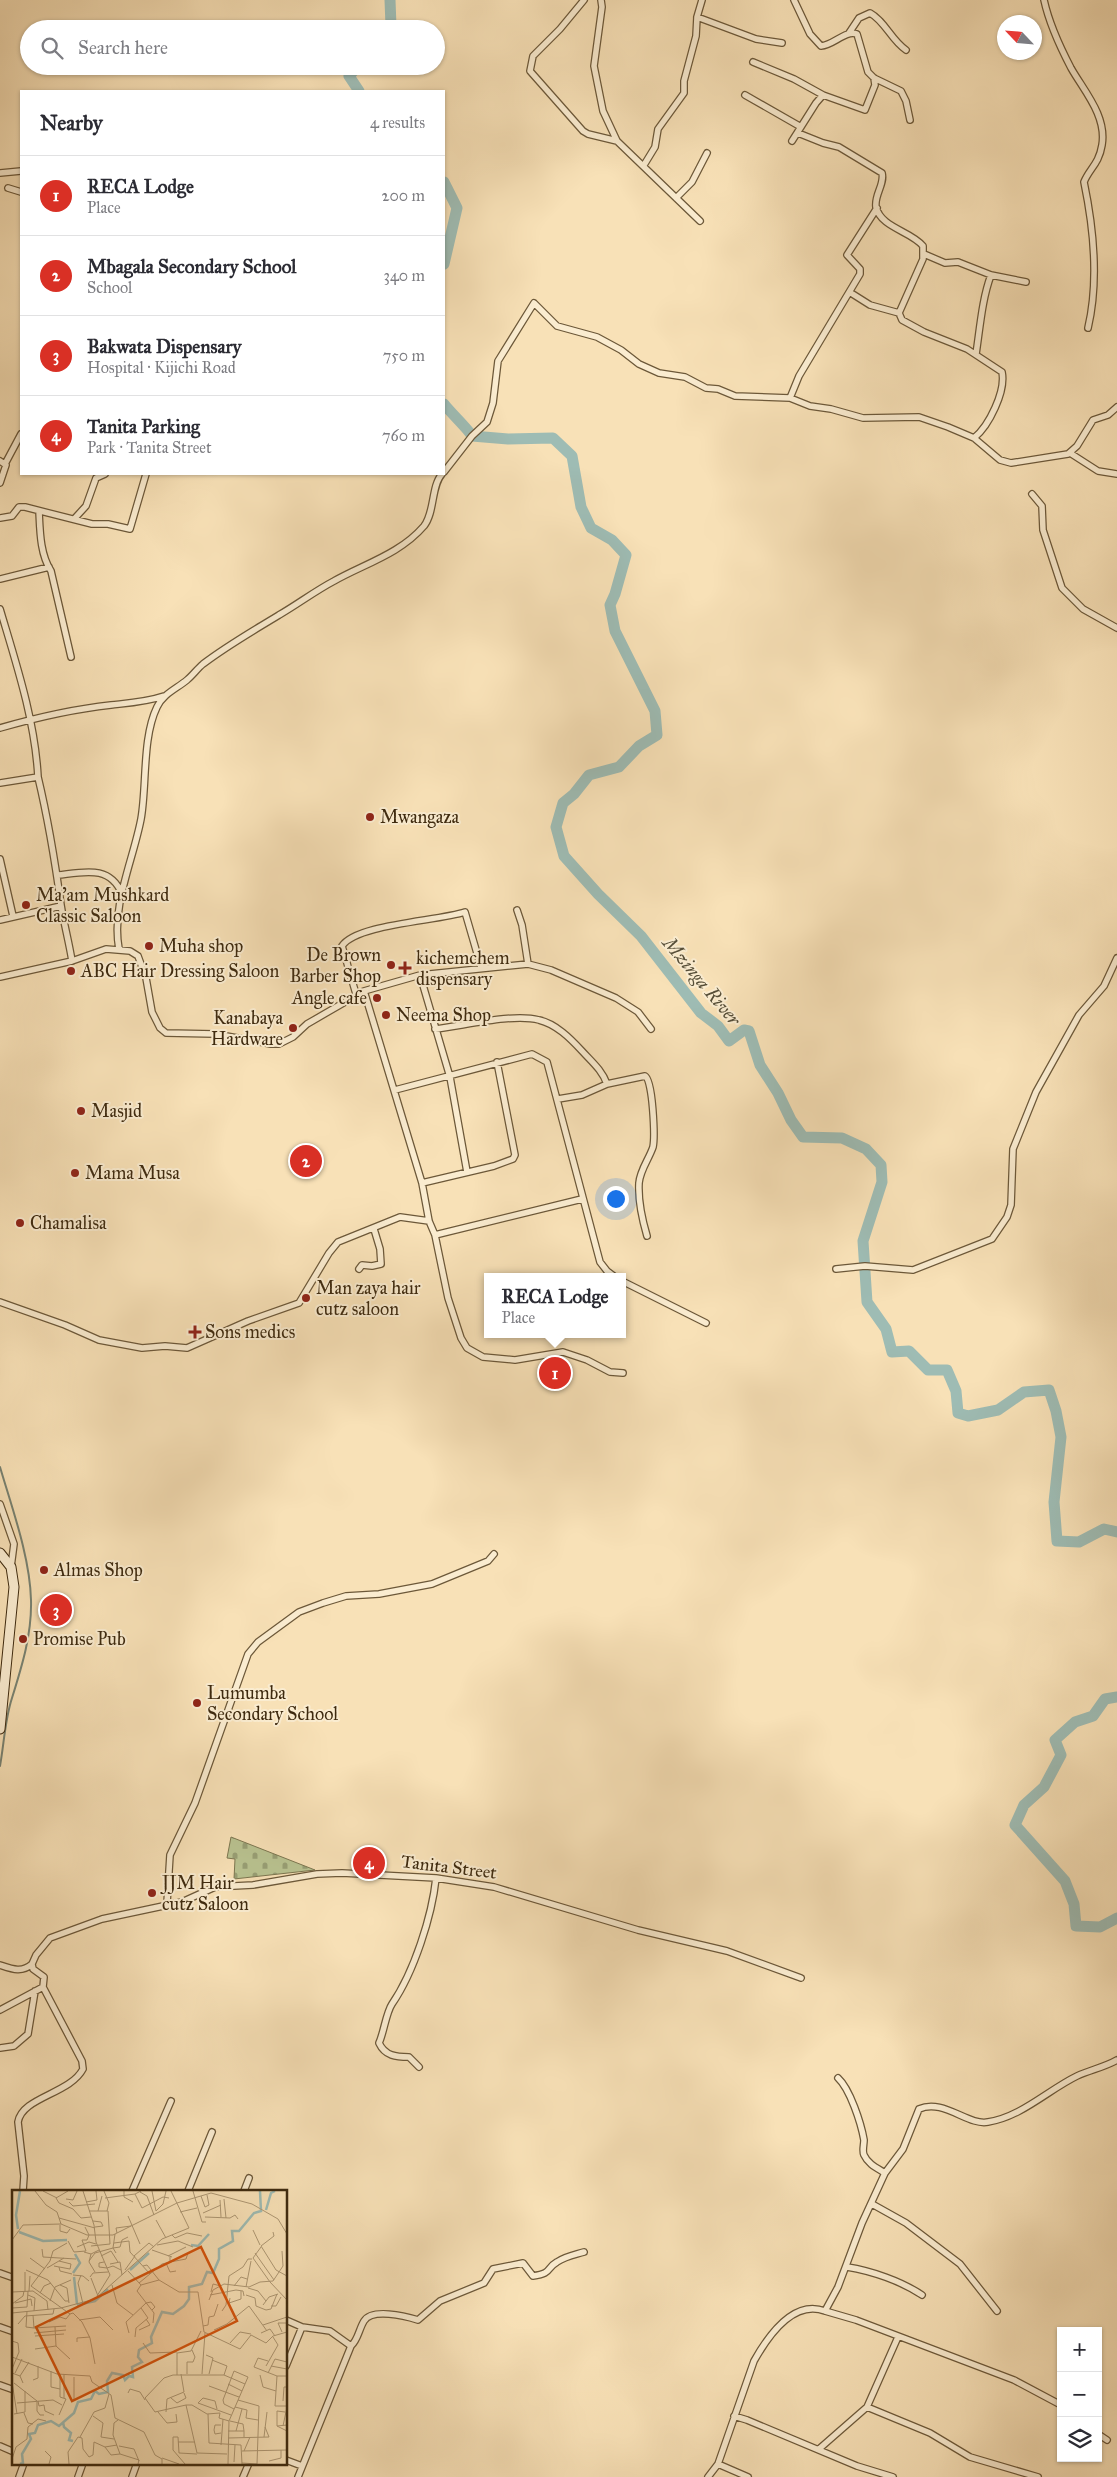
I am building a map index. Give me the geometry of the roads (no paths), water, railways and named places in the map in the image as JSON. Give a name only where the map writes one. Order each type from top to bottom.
[{"type":"street","points":[[584,0],[560,29],[533,56],[530,70],[583,131],[588,134],[617,140]]},
{"type":"street","points":[[600,0],[602,7],[594,66],[603,111],[617,140],[700,221]]},
{"type":"street","points":[[644,165],[655,147],[658,129],[684,93],[684,81],[696,36],[696,16],[702,0]]},
{"type":"street","points":[[794,0],[810,34],[822,46],[830,45],[850,33],[859,18],[870,13],[876,16],[897,44],[906,50]]},
{"type":"street","points":[[1044,0],[1047,14],[1064,52],[1098,114],[1103,135],[1099,160],[1084,182],[1091,218],[1096,288],[1088,328]]},
{"type":"street","points":[[696,16],[756,39],[782,43]]},
{"type":"street","points":[[753,62],[794,79],[824,95],[865,110],[875,86],[874,78],[866,67],[859,35],[850,33]]},
{"type":"street","points":[[874,78],[902,91],[910,120]]},
{"type":"street","points":[[745,95],[800,130],[839,147],[882,173],[876,208],[847,255],[860,270],[860,274],[851,293],[833,317],[808,360],[790,398]]},
{"type":"street","points":[[792,141],[824,95]]},
{"type":"street","points":[[676,198],[692,182],[707,153]]},
{"type":"street","points":[[0,173],[20,171]]},
{"type":"street","points":[[8,188],[20,192]]},
{"type":"street","points":[[876,208],[884,219],[920,242],[924,254],[916,279],[899,312],[902,320],[924,332],[976,354],[1002,372],[1003,380],[998,399],[988,423],[974,438]]},
{"type":"street","points":[[924,254],[945,262],[958,262],[991,275],[1026,282]]},
{"type":"street","points":[[976,354],[986,302],[985,291],[991,275]]},
{"type":"street","points":[[851,293],[870,305],[899,312]]},
{"type":"street","points":[[445,470],[472,436],[487,422],[493,403],[498,361],[534,302],[556,326],[598,338],[621,350],[639,364],[659,373],[685,377],[706,388],[735,396],[790,398],[810,406],[872,419],[919,417],[974,438],[1000,460],[1011,463],[1070,453],[1077,446],[1093,420],[1108,415],[1117,407]]},
{"type":"street","points":[[0,483],[3,463],[20,436]]},
{"type":"street","points":[[1070,453],[1098,470],[1117,474]]},
{"type":"street","points":[[75,518],[86,506],[96,478],[103,475]]},
{"type":"street","points":[[0,518],[12,516],[19,508],[39,511],[53,516],[75,518],[92,524],[108,524],[130,529],[146,475]]},
{"type":"street","points":[[0,728],[29,720],[109,705],[145,702],[164,696],[186,681],[201,666],[240,637],[334,580],[393,552],[424,525],[434,500],[436,483],[442,475]]},
{"type":"street","points":[[1032,494],[1042,506],[1043,530],[1062,588],[1088,613],[1117,628]]},
{"type":"street","points":[[39,511],[45,562],[49,567],[71,657]]},
{"type":"street","points":[[0,580],[49,567]]},
{"type":"street","points":[[0,609],[29,720],[72,961]]},
{"type":"street","points":[[119,949],[117,936],[122,894],[142,814],[144,769],[154,713],[164,696]]},
{"type":"street","points":[[0,783],[38,777]]},
{"type":"street","points":[[0,859],[13,916]]},
{"type":"street","points":[[58,875],[103,873],[116,881],[122,894]]},
{"type":"street","points":[[0,920],[61,906]]},
{"type":"street","points":[[517,910],[522,925],[528,964]]},
{"type":"street","points":[[356,994],[342,946],[345,942],[374,930],[465,912],[481,967]]},
{"type":"street","points":[[0,977],[72,961],[106,949],[119,949],[138,956],[146,978],[152,1012],[160,1028],[166,1033],[215,1034],[279,1044],[293,1037],[307,1024],[364,991],[420,975],[481,967],[528,964],[551,970],[616,998],[638,1012],[651,1029]]},
{"type":"street","points":[[836,1269],[865,1266],[913,1270],[992,1239],[1007,1217],[1011,1205],[1013,1149],[1036,1092],[1079,1015],[1104,986],[1117,958]]},
{"type":"street","points":[[420,975],[450,1077],[467,1172]]},
{"type":"street","points":[[364,991],[422,1183],[429,1221],[436,1235],[454,1319],[461,1338],[472,1353],[482,1357],[515,1360],[563,1352],[587,1360],[610,1372],[623,1372]]},
{"type":"street","points":[[435,1029],[517,1018],[538,1020],[554,1027],[571,1039],[603,1073],[607,1084]]},
{"type":"street","points":[[395,1090],[532,1054],[547,1062],[600,1262],[610,1273]]},
{"type":"street","points":[[422,1183],[509,1161],[514,1155],[497,1062]]},
{"type":"street","points":[[558,1099],[582,1094],[607,1084],[645,1076],[650,1080],[653,1139],[639,1179],[642,1219],[647,1236]]},
{"type":"street","points":[[436,1235],[582,1199]]},
{"type":"street","points":[[0,1302],[65,1325],[99,1340],[142,1348],[165,1346],[187,1348],[248,1321],[299,1303],[329,1253],[338,1242],[400,1217],[429,1221]]},
{"type":"street","points":[[359,1269],[362,1265],[372,1266],[381,1264],[380,1249],[374,1229]]},
{"type":"street","points":[[626,1283],[706,1323]]},
{"type":"street","points":[[0,1504],[14,1544],[11,1567],[14,1587],[0,1729]]},
{"type":"street","points":[[0,1553],[11,1567]]},
{"type":"street","points":[[167,1903],[170,1855],[195,1803],[248,1654],[258,1642],[299,1612],[323,1603],[346,1596],[379,1594],[432,1584],[488,1561],[494,1554]]},
{"type":"street","name":"Tanita Street","points":[[32,1964],[40,1948],[50,1938],[68,1930],[115,1915],[167,1903],[182,1902],[216,1888],[253,1885],[317,1874],[342,1873],[436,1878],[494,1887],[638,1930],[723,1950],[801,1978]]},
{"type":"street","points":[[418,2067],[409,2057],[388,2054],[379,2043],[385,2030],[392,2004],[399,1996],[414,1964],[435,1893],[436,1878]]},
{"type":"street","points":[[0,1965],[21,1970],[27,1969],[32,1964],[33,1969],[44,1977],[43,1987],[82,2061],[83,2069],[73,2080],[47,2098],[36,2100],[20,2114],[18,2122],[24,2176],[23,2190]]},
{"type":"street","points":[[0,2010],[43,1987]]},
{"type":"street","points":[[0,2048],[14,2046],[28,2034],[34,1991]]},
{"type":"street","points":[[826,2311],[885,2173],[903,2149],[919,2109],[928,2105],[988,2122],[1002,2118],[1038,2100],[1077,2076],[1117,2060]]},
{"type":"street","points":[[838,2078],[850,2096],[851,2105],[859,2120],[864,2143],[863,2153],[868,2161],[885,2173]]},
{"type":"street","points":[[132,2190],[171,2101]]},
{"type":"street","points":[[188,2190],[212,2132]]},
{"type":"street","points":[[244,2190],[249,2178]]},
{"type":"street","points":[[872,2204],[906,2223],[960,2264],[997,2311]]},
{"type":"street","points":[[298,2477],[351,2346],[365,2320],[370,2316],[377,2314],[418,2320],[440,2301],[484,2283],[493,2269],[523,2263],[528,2272],[533,2276],[550,2271],[554,2263],[574,2253],[584,2252]]},
{"type":"street","points":[[846,2267],[863,2270],[910,2287],[922,2295]]},
{"type":"street","points":[[0,2273],[12,2277]]},
{"type":"street","points":[[708,2477],[718,2464],[754,2361],[782,2323],[796,2312],[814,2308],[1014,2380],[1057,2403]]},
{"type":"street","points":[[288,2321],[302,2327],[330,2331],[351,2346]]},
{"type":"street","points":[[0,2327],[12,2331]]},
{"type":"street","points":[[288,2361],[302,2327]]},
{"type":"street","points":[[818,2449],[867,2407],[898,2337]]},
{"type":"street","points":[[0,2385],[12,2389]]},
{"type":"street","points":[[867,2407],[930,2433],[970,2457],[1038,2477]]},
{"type":"street","points":[[734,2416],[858,2466],[892,2477]]},
{"type":"street","points":[[1102,2437],[1107,2440]]},
{"type":"street","points":[[0,2446],[12,2451]]},
{"type":"street","points":[[288,2461],[302,2466]]},
{"type":"street","points":[[19,2477],[24,2464]]},
{"type":"street","points":[[78,2477],[83,2464]]},
{"type":"street","points":[[132,2477],[137,2464]]},
{"type":"street","points":[[243,2477],[248,2464]]},
{"type":"street","points":[[718,2464],[748,2477]]},
{"type":"waterway","name":"Mzinga River","points":[[390,0],[391,20]]},
{"type":"waterway","name":"Mzinga River","points":[[350,75],[358,90]]},
{"type":"waterway","name":"Mzinga River","points":[[445,184],[457,208],[445,260]]},
{"type":"waterway","name":"Mzinga River","points":[[445,405],[472,436],[508,439],[553,438],[572,456],[581,507],[591,528],[612,540],[626,555],[610,605],[615,631],[655,711],[657,735],[639,746],[619,767],[589,775],[574,794],[563,803],[556,827],[564,856],[598,894],[641,936],[701,1013],[718,1026],[729,1041],[744,1030],[749,1031],[760,1065],[778,1093],[791,1120],[803,1137],[842,1138],[866,1149],[881,1165],[882,1182],[863,1241],[867,1302],[886,1329],[892,1352],[909,1351],[928,1370],[947,1370],[956,1391],[958,1413],[968,1416],[998,1410],[1024,1392],[1049,1390],[1056,1411],[1061,1437],[1054,1502],[1057,1541],[1079,1542],[1104,1529],[1117,1532]]},
{"type":"waterway","points":[[0,1467],[24,1550],[31,1600],[28,1638],[8,1714],[0,1766]]},
{"type":"waterway","name":"Mzinga River","points":[[1117,1697],[1105,1699],[1093,1716],[1075,1722],[1055,1740],[1061,1755],[1044,1787],[1024,1805],[1015,1825],[1065,1881],[1074,1904],[1076,1926],[1100,1927],[1117,1918]]},
{"type":"place","name":"Mwangaza","points":[[370,817]]},
{"type":"place","name":"Ma'am Mushkard Classic Saloon","points":[[26,905]]},
{"type":"place","name":"Muha shop","points":[[149,946]]},
{"type":"place","name":"De Brown Barber Shop","points":[[391,965]]},
{"type":"place","name":"kichemchem dispensary","points":[[405,968]]},
{"type":"place","name":"ABC Hair Dressing Saloon","points":[[71,971]]},
{"type":"place","name":"Angle cafe","points":[[377,998]]},
{"type":"place","name":"Neema Shop","points":[[386,1015]]},
{"type":"place","name":"Kanabaya Hardware","points":[[293,1028]]},
{"type":"place","name":"Masjid","points":[[81,1111]]},
{"type":"place","name":"Mbagala Secondary School","points":[[306,1161]]},
{"type":"place","name":"Mama Musa","points":[[75,1173]]},
{"type":"place","name":"Chamalisa","points":[[20,1223]]},
{"type":"place","name":"Man zaya hair cutz saloon","points":[[306,1298]]},
{"type":"place","name":"Sons medics","points":[[195,1332]]},
{"type":"place","name":"RECA Lodge","points":[[555,1373]]},
{"type":"place","name":"Almas Shop","points":[[44,1570]]},
{"type":"place","name":"Bakwata Dispensary","points":[[56,1610]]},
{"type":"place","name":"Promise Pub","points":[[23,1639]]},
{"type":"place","name":"Lumumba Secondary School","points":[[197,1703]]},
{"type":"place","name":"Tanita Parking","points":[[369,1863]]},
{"type":"place","name":"JJM Hair cutz Saloon","points":[[152,1893]]}]
